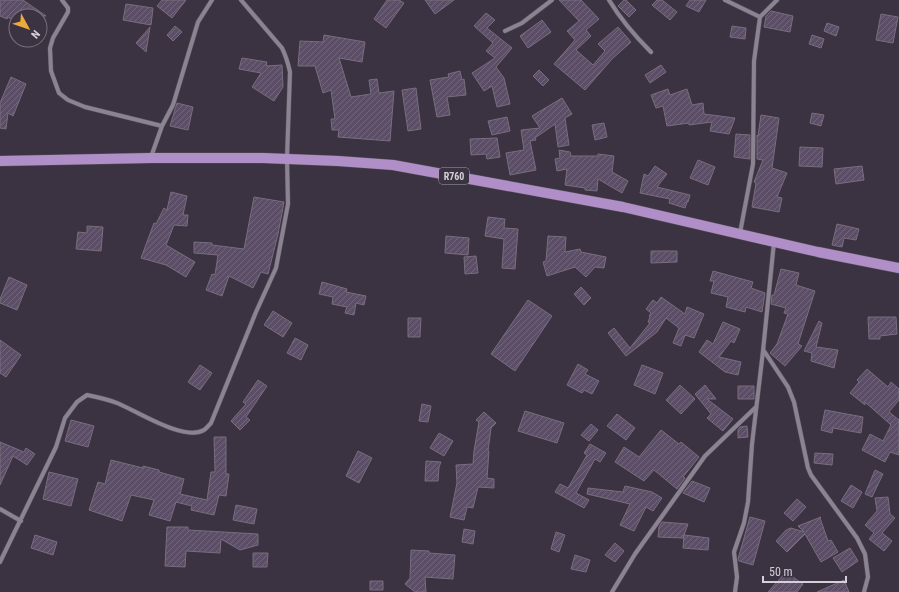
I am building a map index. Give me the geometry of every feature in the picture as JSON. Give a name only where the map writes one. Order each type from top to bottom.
[{"type":"main road","name":"R760","points":[[0,162],[151,158],[287,158],[393,165],[623,207],[739,234],[899,268]]},
{"type":"street","points":[[62,0],[68,8],[68,12],[53,38],[50,48],[51,71],[59,93],[68,100],[86,107],[162,126]]},
{"type":"street","points":[[151,158],[162,126],[173,105],[198,22],[212,0]]},
{"type":"street","points":[[0,562],[56,447],[65,418],[77,402],[87,395],[118,403],[149,419],[171,428],[190,433],[204,430],[211,423],[256,312],[276,268],[288,204],[287,158],[290,72],[286,56],[274,39],[241,0]]},
{"type":"street","points":[[505,31],[522,23],[552,0]]},
{"type":"street","points":[[609,0],[630,30],[651,52]]},
{"type":"street","points":[[726,0],[760,17]]},
{"type":"street","points":[[739,234],[753,164],[754,61],[760,17],[777,0]]},
{"type":"street","points":[[735,592],[737,576],[734,552],[744,523],[748,502],[752,444],[764,351],[774,241]]},
{"type":"street","points":[[764,351],[782,377],[792,397],[808,468],[811,475],[857,538],[865,554],[868,577],[864,592]]},
{"type":"street","points":[[612,592],[634,554],[705,456],[757,407]]},
{"type":"street","points":[[0,509],[20,521]]},
{"type":"building","points":[[0,0],[23,0],[34,8],[8,8],[7,19],[0,16]]},
{"type":"building","points":[[162,0],[186,0],[172,18],[157,6]]},
{"type":"building","points":[[387,0],[399,0],[404,3],[386,28],[374,19]]},
{"type":"building","points":[[425,0],[454,0],[435,14]]},
{"type":"building","points":[[559,0],[581,0],[599,19],[586,30],[591,36],[576,50],[593,65],[605,51],[598,44],[618,27],[631,42],[612,59],[585,90],[554,64],[575,40],[567,31],[579,21]]},
{"type":"building","points":[[626,0],[636,10],[629,17],[618,6]]},
{"type":"building","points":[[657,0],[662,0],[677,12],[670,20],[652,5]]},
{"type":"building","points":[[690,0],[706,0],[699,12],[686,6]]},
{"type":"building","points":[[126,4],[153,8],[151,25],[123,20]]},
{"type":"building","points":[[771,11],[793,16],[790,32],[764,27],[766,16]]},
{"type":"building","points":[[486,13],[495,20],[487,28],[512,48],[496,67],[504,78],[510,104],[497,107],[492,86],[484,91],[472,73],[495,58],[486,51],[493,43],[474,26]]},
{"type":"building","points":[[881,14],[898,17],[893,43],[876,40]]},
{"type":"building","points":[[542,20],[551,32],[528,48],[520,36]]},
{"type":"building","points":[[827,23],[839,27],[836,36],[824,31]]},
{"type":"building","points":[[175,26],[182,32],[173,41],[167,35]]},
{"type":"building","points":[[732,26],[746,28],[745,39],[730,37]]},
{"type":"building","points":[[150,27],[146,52],[136,43]]},
{"type":"building","points":[[324,35],[365,42],[362,62],[339,58],[351,97],[371,94],[369,80],[377,79],[379,93],[394,91],[390,141],[338,137],[339,130],[332,130],[331,119],[335,119],[331,90],[323,93],[315,66],[298,66],[300,41],[323,42]]},
{"type":"building","points":[[812,35],[824,39],[821,48],[809,44]]},
{"type":"building","points":[[242,58],[267,62],[266,66],[282,65],[283,87],[274,101],[252,87],[261,73],[239,69]]},
{"type":"building","points":[[661,65],[666,72],[650,83],[645,75]]},
{"type":"building","points":[[539,70],[549,80],[543,86],[533,76]]},
{"type":"building","points":[[460,71],[462,80],[464,79],[466,95],[447,97],[450,115],[437,117],[430,80],[449,77],[448,74]]},
{"type":"building","points":[[11,77],[26,84],[13,116],[8,113],[6,129],[0,128],[0,103]]},
{"type":"building","points":[[416,88],[421,129],[408,131],[402,90]]},
{"type":"building","points":[[668,89],[670,95],[687,89],[692,105],[703,103],[704,114],[735,118],[729,134],[710,131],[712,122],[667,126],[663,106],[656,108],[651,95]]},
{"type":"building","points":[[562,98],[572,114],[565,118],[569,145],[558,147],[555,124],[535,138],[536,140],[530,141],[536,170],[510,175],[506,153],[524,150],[521,130],[540,128],[532,116]]},
{"type":"building","points":[[177,103],[193,107],[188,130],[170,126]]},
{"type":"building","points":[[812,113],[824,115],[821,126],[810,123]]},
{"type":"building","points":[[761,115],[779,118],[772,168],[787,173],[777,197],[782,198],[779,212],[752,207],[756,183],[754,182],[763,160],[757,159],[757,135],[758,136]]},
{"type":"building","points":[[507,117],[510,131],[492,135],[488,121]]},
{"type":"building","points":[[604,123],[607,137],[595,140],[592,125]]},
{"type":"building","points":[[736,134],[750,135],[750,159],[734,157]]},
{"type":"building","points":[[497,138],[500,157],[487,159],[486,154],[471,155],[470,139]]},
{"type":"building","points":[[800,147],[823,148],[822,167],[799,166]]},
{"type":"building","points":[[559,150],[570,152],[571,156],[598,156],[598,154],[614,156],[612,172],[628,181],[622,193],[598,179],[597,191],[585,190],[585,188],[565,185],[567,169],[557,171],[555,159],[560,158]]},
{"type":"building","points":[[698,160],[715,167],[708,185],[690,178]]},
{"type":"building","points":[[655,166],[667,174],[657,187],[690,195],[685,208],[669,203],[670,199],[640,193],[644,174],[648,176]]},
{"type":"building","points":[[862,166],[864,180],[836,184],[834,169]]},
{"type":"building","points":[[171,192],[187,196],[183,215],[188,215],[187,226],[174,225],[166,245],[195,262],[186,277],[166,265],[141,258],[154,223],[156,224],[164,208],[167,210]]},
{"type":"building","points":[[254,197],[284,202],[268,274],[261,272],[253,288],[229,276],[222,296],[206,290],[212,274],[215,275],[218,255],[194,253],[194,242],[212,243],[212,245],[244,249]]},
{"type":"building","points":[[488,217],[505,219],[504,228],[518,229],[515,269],[502,268],[504,239],[485,236]]},
{"type":"building","points":[[837,224],[859,229],[856,240],[844,238],[842,247],[832,245]]},
{"type":"building","points":[[87,226],[103,227],[101,251],[76,249],[78,232],[87,233]]},
{"type":"building","points":[[446,236],[469,238],[468,255],[445,253]]},
{"type":"building","points":[[548,236],[566,237],[565,252],[580,249],[581,252],[606,257],[604,268],[595,267],[586,277],[575,267],[547,276],[543,262],[546,261]]},
{"type":"building","points":[[651,251],[677,251],[677,262],[651,263]]},
{"type":"building","points":[[476,256],[478,273],[465,274],[464,257]]},
{"type":"building","points":[[781,269],[799,273],[796,285],[815,291],[798,344],[802,346],[785,366],[770,353],[777,344],[788,314],[784,313],[786,308],[771,304],[772,295],[774,295]]},
{"type":"building","points":[[713,271],[753,282],[751,288],[765,293],[762,312],[746,307],[745,312],[726,307],[728,297],[711,293],[714,281],[710,281]]},
{"type":"building","points":[[9,277],[27,285],[17,310],[0,303],[0,299]]},
{"type":"building","points":[[322,282],[347,289],[346,292],[366,296],[364,305],[356,303],[354,315],[345,313],[347,307],[332,304],[333,297],[319,294]]},
{"type":"building","points":[[581,287],[591,298],[584,305],[574,294]]},
{"type":"building","points":[[661,297],[685,314],[687,307],[704,314],[694,338],[685,335],[681,346],[673,343],[679,328],[666,318],[657,332],[626,356],[608,333],[614,328],[630,348],[650,323],[648,322],[651,313],[646,309],[653,300],[657,303]]},
{"type":"building","points":[[528,300],[552,316],[515,371],[491,354]]},
{"type":"building","points":[[273,311],[292,323],[283,337],[264,325]]},
{"type":"building","points":[[868,317],[896,317],[897,334],[880,336],[880,339],[869,339]]},
{"type":"building","points":[[408,318],[421,318],[420,337],[408,337]]},
{"type":"building","points":[[819,321],[822,323],[816,347],[838,350],[834,368],[811,361],[812,353],[804,351]]},
{"type":"building","points":[[723,322],[740,329],[734,343],[731,341],[719,357],[741,362],[738,375],[725,372],[699,352],[707,340],[713,344]]},
{"type":"building","points":[[295,338],[308,345],[301,360],[287,353]]},
{"type":"building","points":[[0,340],[21,355],[6,377],[0,373]]},
{"type":"building","points":[[578,364],[588,370],[585,374],[599,381],[592,394],[584,390],[582,393],[567,385]]},
{"type":"building","points":[[200,365],[212,373],[200,390],[188,382]]},
{"type":"building","points":[[642,365],[663,373],[655,394],[634,385]]},
{"type":"building","points":[[867,369],[888,387],[891,382],[899,389],[899,400],[889,412],[899,420],[899,455],[890,452],[885,462],[862,450],[870,434],[883,441],[891,425],[865,402],[865,405],[850,393],[859,382],[857,380]]},
{"type":"building","points":[[258,380],[267,386],[246,417],[250,420],[240,430],[231,421],[246,404],[243,402]]},
{"type":"building","points":[[680,385],[695,399],[681,414],[666,400]]},
{"type":"building","points":[[705,385],[716,399],[707,399],[733,419],[723,431],[707,418],[711,414],[695,394]]},
{"type":"building","points":[[738,386],[754,386],[754,399],[738,399]]},
{"type":"building","points":[[422,404],[431,406],[428,422],[419,421]]},
{"type":"building","points":[[825,410],[863,417],[861,433],[833,428],[832,433],[821,430]]},
{"type":"building","points":[[525,411],[564,423],[557,443],[518,431]]},
{"type":"building","points":[[484,412],[496,423],[491,428],[487,478],[494,479],[494,488],[478,487],[473,508],[467,507],[464,520],[450,517],[457,483],[456,465],[473,464],[479,422],[476,420]]},
{"type":"building","points":[[617,414],[635,428],[626,440],[607,426]]},
{"type":"building","points":[[71,420],[94,426],[88,447],[65,441]]},
{"type":"building","points":[[591,424],[598,430],[589,441],[581,435]]},
{"type":"building","points":[[747,426],[748,437],[738,438],[738,430],[740,427]]},
{"type":"building","points":[[661,430],[679,444],[681,442],[699,457],[683,477],[685,478],[677,489],[654,470],[644,481],[615,462],[624,447],[639,457]]},
{"type":"building","points":[[439,433],[453,441],[444,456],[430,448]]},
{"type":"building","points":[[214,437],[226,437],[226,474],[229,474],[226,496],[219,495],[214,515],[191,510],[192,506],[176,502],[170,521],[149,515],[154,500],[131,495],[122,521],[89,510],[98,482],[105,484],[111,460],[143,468],[143,466],[159,470],[159,472],[184,479],[180,494],[207,500],[211,472],[215,472]]},
{"type":"building","points":[[0,442],[24,452],[26,448],[35,454],[27,465],[13,456],[0,485]]},
{"type":"building","points":[[590,444],[606,453],[600,462],[595,459],[576,493],[589,500],[584,508],[555,492],[560,484],[568,488],[587,455],[584,453]]},
{"type":"building","points":[[358,451],[372,458],[359,483],[346,476]]},
{"type":"building","points":[[815,453],[833,454],[832,465],[814,463]]},
{"type":"building","points":[[426,461],[441,462],[438,481],[425,481]]},
{"type":"building","points":[[875,470],[883,474],[872,497],[865,494]]},
{"type":"building","points":[[49,472],[78,479],[71,506],[43,499]]},
{"type":"building","points":[[692,481],[710,488],[704,502],[683,493]]},
{"type":"building","points":[[851,485],[862,492],[853,508],[841,501]]},
{"type":"building","points":[[625,486],[652,492],[662,498],[653,511],[646,507],[634,531],[620,525],[630,504],[587,494],[588,488],[623,492]]},
{"type":"building","points":[[888,497],[890,514],[895,518],[882,533],[892,541],[884,551],[869,539],[874,533],[865,525],[877,511],[875,498]]},
{"type":"building","points":[[797,499],[806,507],[793,521],[784,513]]},
{"type":"building","points":[[236,505],[257,509],[254,524],[233,520]]},
{"type":"building","points":[[750,517],[765,521],[753,565],[739,561],[738,559]]},
{"type":"building","points":[[821,517],[820,518],[828,541],[831,540],[838,552],[821,562],[805,534],[787,552],[776,541],[786,530],[791,528],[804,532],[798,526]]},
{"type":"building","points":[[662,522],[688,524],[683,538],[658,537],[659,527]]},
{"type":"building","points":[[167,527],[188,527],[188,530],[258,534],[258,545],[240,550],[221,539],[220,553],[186,551],[185,567],[165,566]]},
{"type":"building","points":[[464,529],[475,531],[473,544],[462,542]]},
{"type":"building","points":[[556,532],[565,535],[559,552],[551,549]]},
{"type":"building","points":[[35,535],[57,542],[53,555],[31,548]]},
{"type":"building","points":[[684,535],[709,538],[708,550],[683,548]]},
{"type":"building","points":[[615,543],[624,551],[615,562],[605,555]]},
{"type":"building","points":[[850,548],[858,561],[842,572],[833,558]]},
{"type":"building","points":[[411,550],[455,555],[453,579],[425,577],[426,592],[415,592],[405,584],[410,578]]},
{"type":"building","points":[[253,553],[268,553],[267,567],[253,567]]},
{"type":"building","points":[[575,555],[590,560],[586,572],[571,569]]},
{"type":"building","points":[[786,572],[803,584],[797,592],[768,592]]},
{"type":"building","points":[[844,580],[849,592],[817,592]]},
{"type":"building","points":[[370,581],[383,581],[383,590],[370,590]]}]
